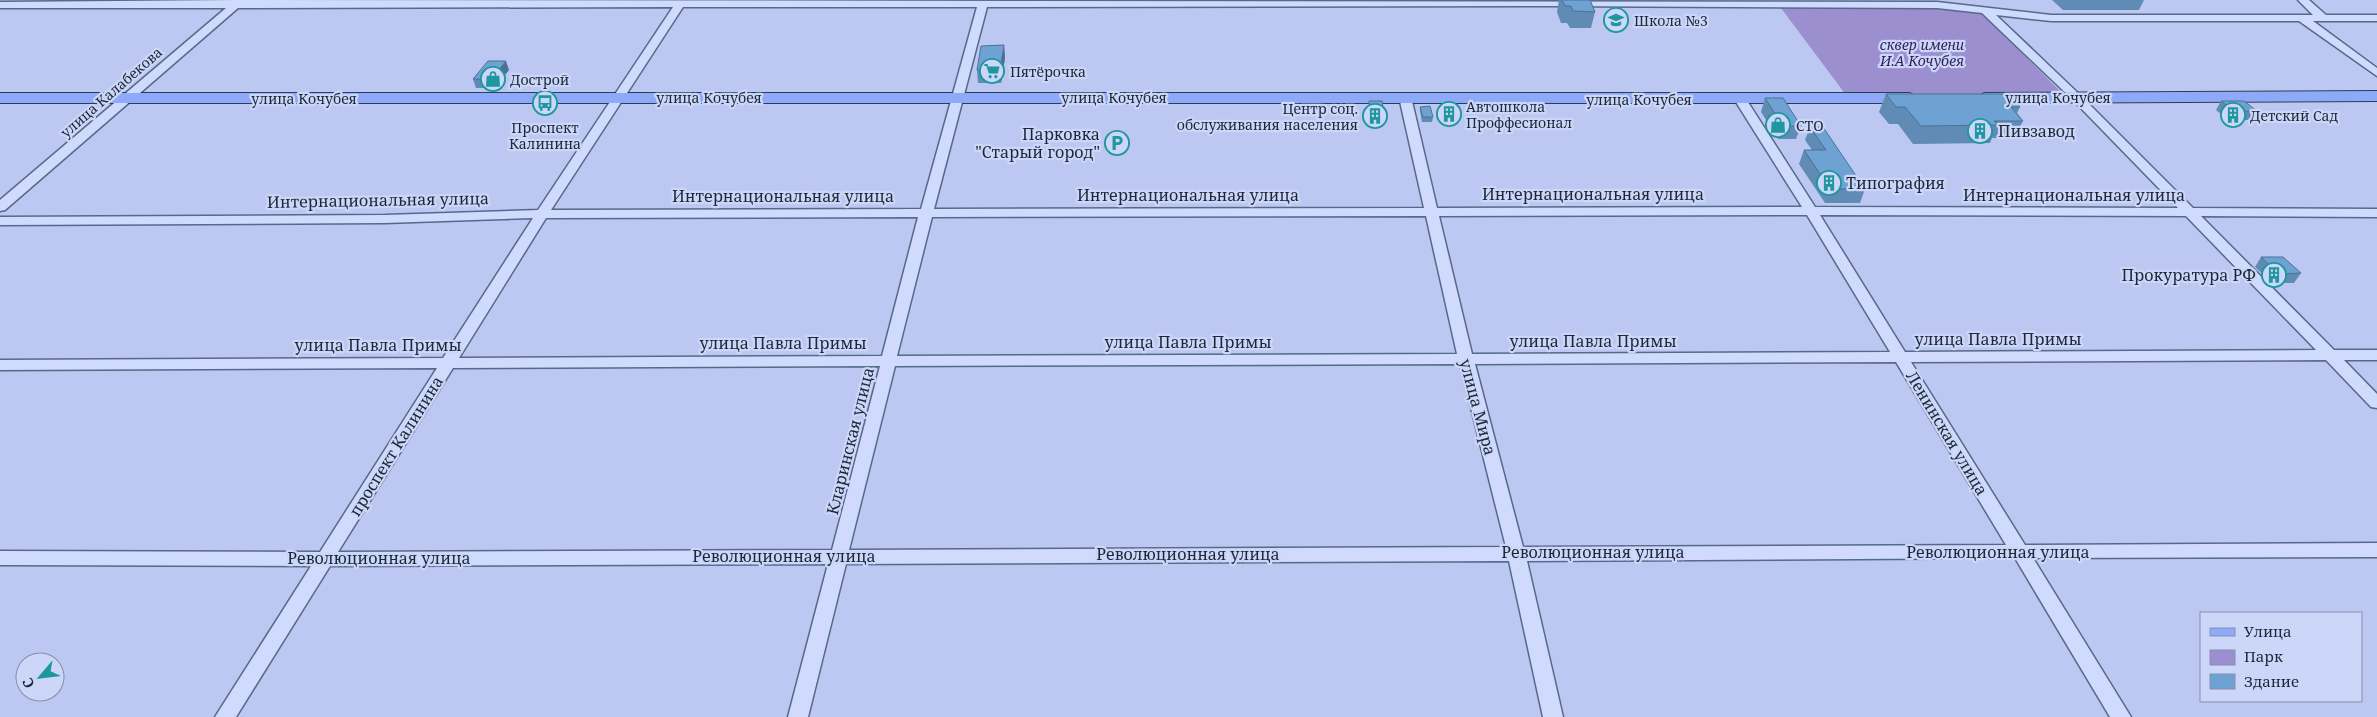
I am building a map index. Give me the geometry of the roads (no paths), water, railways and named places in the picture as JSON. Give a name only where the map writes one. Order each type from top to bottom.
[{"type":"main road","name":"улица Кочубея","points":[[1966,98],[2377,96]]},
{"type":"main road","name":"улица Кочубея","points":[[0,98],[1927,98]]},
{"type":"street","points":[[2003,12],[2005,0]]},
{"type":"street","points":[[2303,0],[2322,18]]},
{"type":"street","points":[[0,5],[239,2],[1847,2],[1937,6],[2051,18],[2377,18]]},
{"type":"street","name":"улица Калабекова","points":[[0,207],[239,2]]},
{"type":"street","name":"проспект Калинина","points":[[225,717],[542,214],[682,2]]},
{"type":"street","name":"Кларинская улица","points":[[798,717],[926,213],[959,97],[983,2]]},
{"type":"street","points":[[1985,10],[2076,97],[2188,213],[2377,403]]},
{"type":"street","points":[[2300,17],[2377,73]]},
{"type":"street","name":"улица Мира","points":[[1405,98],[1466,359],[1516,552],[1553,717]]},
{"type":"street","name":"Ленинская улица","points":[[1740,99],[1811,211],[2121,717]]},
{"type":"street","name":"Интернациональная улица","points":[[0,221],[385,219],[542,214],[1811,211],[2377,212]]},
{"type":"street","name":"улица Павла Примы","points":[[0,365],[2377,355]]},
{"type":"street","name":"Революционная улица","points":[[0,558],[2377,550]]},
{"type":"place","name":"Школа №3","points":[[1616,20]]},
{"type":"place","name":"Пятёрочка","points":[[992,71]]},
{"type":"place","name":"Дострой","points":[[493,79]]},
{"type":"place","name":"Проспект Калинина","points":[[545,103]]},
{"type":"place","name":"Автошкола Проффесионал","points":[[1449,114]]},
{"type":"place","name":"Детский Сад","points":[[2233,115]]},
{"type":"place","name":"Центр соц. обслуживания населения","points":[[1375,116]]},
{"type":"place","name":"СТО","points":[[1778,125]]},
{"type":"place","name":"Пивзавод","points":[[1980,131]]},
{"type":"place","name":"Парковка \"Старый город\"","points":[[1117,143]]},
{"type":"place","name":"Типография","points":[[1829,183]]},
{"type":"place","name":"Прокуратура РФ","points":[[2274,275]]},
{"type":"park label","name":"сквер имени И.А Кочубея","points":[[1922,52]]}]
